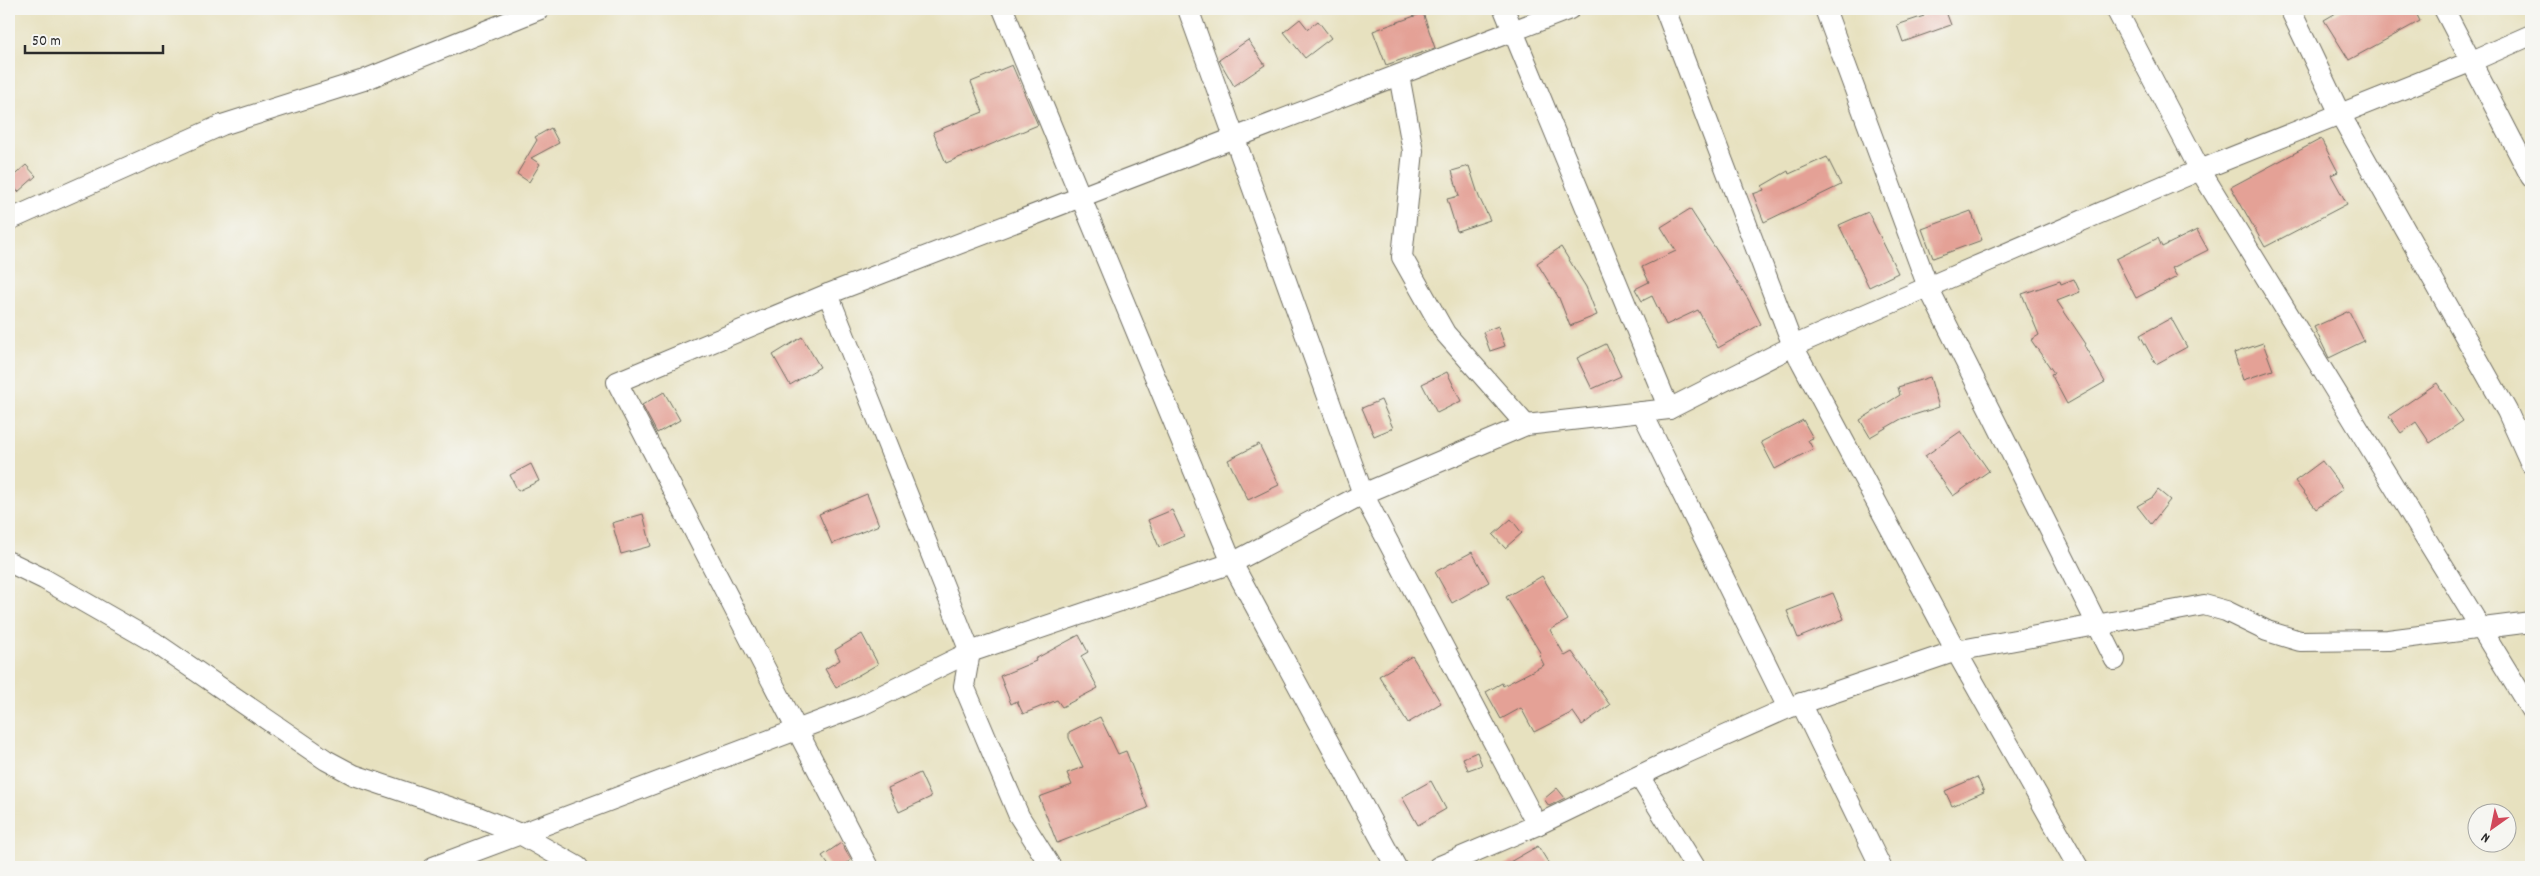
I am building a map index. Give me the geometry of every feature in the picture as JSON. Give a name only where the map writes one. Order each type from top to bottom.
[{"type":"street","points":[[9,220],[222,125],[364,80],[540,9]]},
{"type":"street","points":[[1003,9],[1232,563],[1396,867]]},
{"type":"street","points":[[1188,9],[1364,494],[1537,825]]},
{"type":"street","points":[[1504,9],[1669,409]]},
{"type":"street","points":[[868,867],[617,382],[828,294],[1570,9]]},
{"type":"street","points":[[1665,9],[1793,346],[1956,651],[2078,867]]},
{"type":"street","points":[[1825,9],[1928,286],[2115,660]]},
{"type":"street","points":[[2116,9],[2200,170],[2531,710]]},
{"type":"street","points":[[2290,9],[2340,114],[2506,410],[2531,464]]},
{"type":"street","points":[[2444,9],[2531,177]]},
{"type":"street","points":[[433,867],[860,706],[970,652],[1232,563],[1364,494],[1526,425],[1669,409],[1793,346],[1928,286],[2200,170],[2470,62],[2531,35]]},
{"type":"street","points":[[1399,75],[1413,151],[1402,257],[1445,332],[1526,425]]},
{"type":"street","points":[[828,294],[970,652],[964,686],[1019,816],[1051,867]]},
{"type":"street","points":[[1642,412],[1794,706],[1881,867]]},
{"type":"street","points":[[9,562],[44,579],[154,642],[326,760],[354,775],[476,816],[520,834],[578,867]]},
{"type":"street","points":[[1438,867],[1537,825],[1639,776],[1794,706],[1956,651],[2204,605],[2226,611],[2267,630],[2300,641],[2388,640],[2531,622]]},
{"type":"street","points":[[1639,776],[1695,867]]},
{"type":"building","points":[[1922,9],[1945,9],[1951,25],[1903,42],[1897,25],[1924,16]]},
{"type":"building","points":[[2343,9],[2414,9],[2420,21],[2349,60],[2324,20]]},
{"type":"building","points":[[1423,13],[1435,48],[1386,65],[1373,31]]},
{"type":"building","points":[[1300,19],[1308,29],[1318,21],[1331,38],[1305,58],[1284,32]]},
{"type":"building","points":[[1248,40],[1265,65],[1234,86],[1219,60]]},
{"type":"building","points":[[1012,65],[1038,125],[946,163],[933,132],[983,112],[971,82]]},
{"type":"building","points":[[551,128],[559,143],[531,158],[540,164],[529,182],[517,174],[537,140],[535,137]]},
{"type":"building","points":[[2321,139],[2338,172],[2331,175],[2347,204],[2265,247],[2231,187]]},
{"type":"building","points":[[1827,157],[1841,185],[1764,222],[1753,194],[1764,190],[1762,186],[1788,171],[1789,174]]},
{"type":"building","points":[[26,165],[36,176],[18,192],[9,180]]},
{"type":"building","points":[[1469,166],[1479,197],[1490,220],[1457,231],[1447,199],[1459,196],[1452,171]]},
{"type":"building","points":[[1690,209],[1748,299],[1761,324],[1718,348],[1698,310],[1666,325],[1652,296],[1642,301],[1635,289],[1649,282],[1642,267],[1676,251],[1661,227]]},
{"type":"building","points":[[1971,211],[1982,240],[1933,258],[1922,229]]},
{"type":"building","points":[[1868,212],[1898,273],[1869,287],[1839,225]]},
{"type":"building","points":[[2197,230],[2208,250],[2172,268],[2177,277],[2136,298],[2116,259],[2158,238],[2162,247]]},
{"type":"building","points":[[1561,247],[1586,287],[1597,315],[1570,326],[1559,298],[1537,263]]},
{"type":"building","points":[[2074,279],[2080,292],[2057,301],[2086,344],[2084,345],[2105,382],[2067,404],[2051,374],[2054,373],[2031,340],[2039,335],[2022,294],[2060,281],[2061,284]]},
{"type":"building","points":[[2349,311],[2364,341],[2329,358],[2314,327]]},
{"type":"building","points":[[2171,318],[2187,347],[2156,364],[2140,335]]},
{"type":"building","points":[[1498,326],[1505,346],[1490,351],[1483,332]]},
{"type":"building","points":[[802,337],[820,367],[790,385],[773,355]]},
{"type":"building","points":[[2263,343],[2273,370],[2243,380],[2234,353]]},
{"type":"building","points":[[1606,344],[1621,376],[1592,389],[1577,358]]},
{"type":"building","points":[[1447,372],[1461,401],[1437,413],[1422,384]]},
{"type":"building","points":[[1930,377],[1939,407],[1901,419],[1870,437],[1860,420],[1900,395],[1898,387]]},
{"type":"building","points":[[2437,383],[2463,421],[2430,443],[2416,422],[2401,433],[2389,416]]},
{"type":"building","points":[[664,392],[680,420],[657,433],[642,405]]},
{"type":"building","points":[[1381,400],[1393,428],[1374,436],[1362,408]]},
{"type":"building","points":[[1803,420],[1813,438],[1808,440],[1813,449],[1775,469],[1761,442]]},
{"type":"building","points":[[1961,431],[1989,471],[1953,496],[1925,456]]},
{"type":"building","points":[[1259,444],[1279,485],[1248,500],[1228,460]]},
{"type":"building","points":[[2322,461],[2343,489],[2316,509],[2295,481]]},
{"type":"building","points":[[531,464],[539,481],[518,491],[510,475]]},
{"type":"building","points":[[2158,490],[2170,500],[2151,524],[2137,506],[2153,497]]},
{"type":"building","points":[[867,494],[879,525],[832,544],[819,514]]},
{"type":"building","points":[[1172,510],[1184,536],[1159,547],[1148,520]]},
{"type":"building","points":[[643,514],[651,546],[621,554],[612,523]]},
{"type":"building","points":[[1511,519],[1522,533],[1505,548],[1493,535]]},
{"type":"building","points":[[1472,552],[1489,582],[1452,603],[1435,572]]},
{"type":"building","points":[[1542,576],[1568,620],[1550,630],[1565,656],[1572,652],[1610,705],[1582,725],[1573,712],[1534,732],[1521,708],[1501,719],[1486,692],[1502,683],[1503,686],[1544,665],[1539,655],[1541,654],[1506,597]]},
{"type":"building","points":[[1833,593],[1844,619],[1798,638],[1787,611]]},
{"type":"building","points":[[862,634],[878,664],[836,688],[825,669],[840,660],[835,650]]},
{"type":"building","points":[[1079,635],[1088,652],[1081,656],[1098,688],[1062,707],[1057,700],[1023,714],[1017,701],[1011,704],[1000,676],[1036,661],[1035,659]]},
{"type":"building","points":[[1412,656],[1441,703],[1408,723],[1379,676]]},
{"type":"building","points":[[1100,717],[1118,754],[1126,751],[1148,808],[1057,843],[1039,797],[1072,785],[1067,773],[1083,767],[1069,738],[1069,732]]},
{"type":"building","points":[[1477,752],[1482,765],[1468,770],[1463,758]]},
{"type":"building","points":[[920,773],[931,797],[899,812],[888,788]]},
{"type":"building","points":[[1977,777],[1984,792],[1952,806],[1945,791]]},
{"type":"building","points":[[1431,781],[1446,809],[1418,825],[1402,797]]},
{"type":"building","points":[[1557,788],[1565,798],[1549,806],[1544,799]]},
{"type":"building","points":[[841,843],[851,860],[841,867],[830,867],[822,856]]},
{"type":"building","points":[[1538,846],[1551,867],[1501,867]]}]
